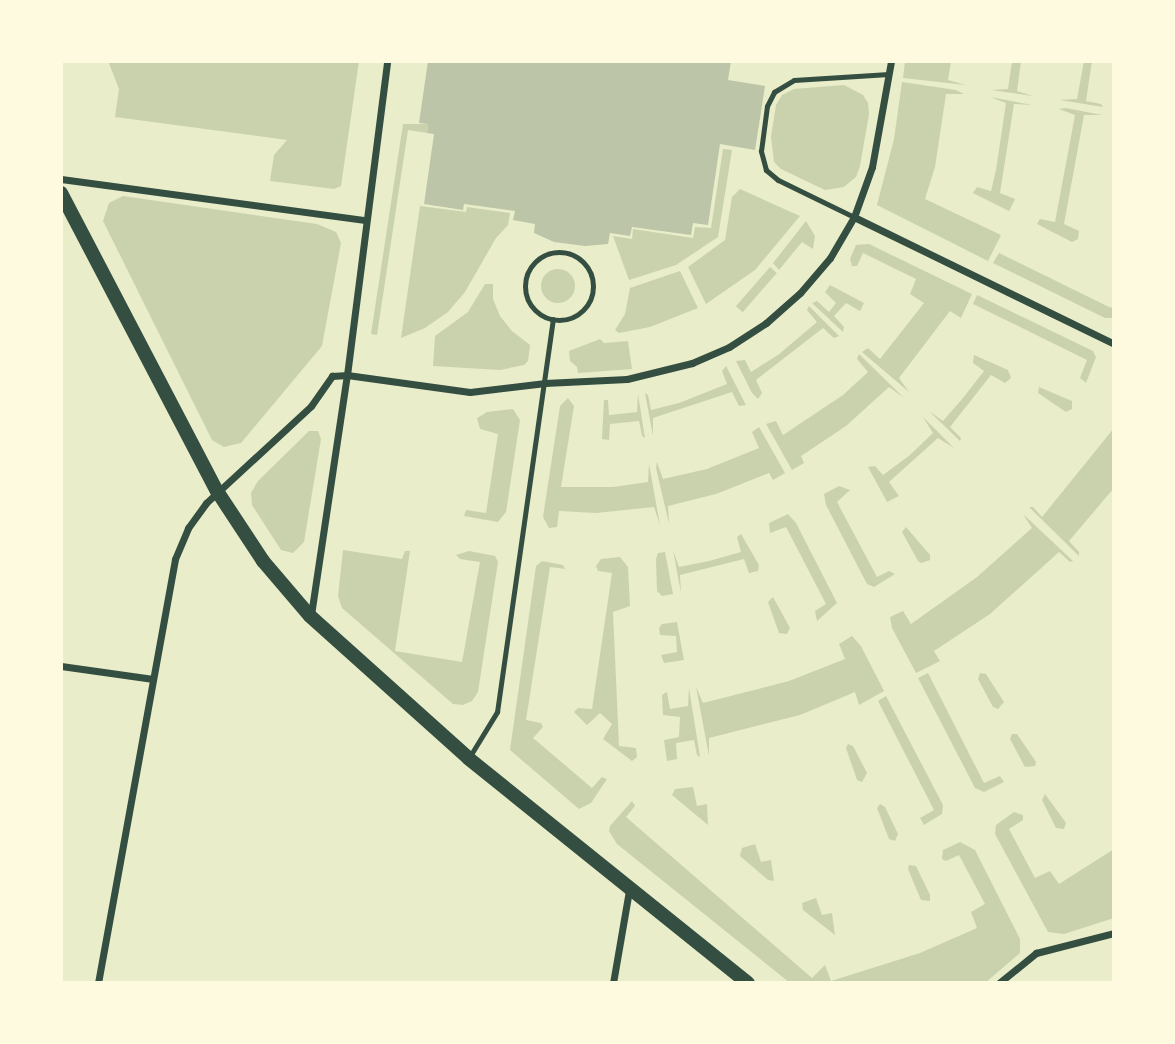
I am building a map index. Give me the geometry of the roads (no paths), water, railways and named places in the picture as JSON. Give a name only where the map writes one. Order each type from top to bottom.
[{"type":"main road","points":[[61,193],[217,491],[263,561],[310,616],[468,758],[748,983]]},
{"type":"street","points":[[310,616],[347,375],[387,61]]},
{"type":"street","points":[[98,983],[175,559],[188,528],[217,491],[311,406],[332,376],[347,375],[470,392],[544,383],[627,379],[692,363],[729,346],[766,323],[800,293],[830,258],[854,217],[872,167],[891,61]]},
{"type":"street","points":[[61,179],[365,220]]},
{"type":"street","points":[[854,217],[1114,344]]},
{"type":"street","points":[[61,666],[153,679]]},
{"type":"street","points":[[613,983],[629,890]]},
{"type":"street","points":[[999,983],[1036,953],[1114,933]]},
{"type":"lane","points":[[854,217],[778,180],[766,170],[761,151],[767,106],[774,92],[794,80],[889,74]]},
{"type":"lane","points":[[559,252],[570,254],[587,268],[592,278],[589,300],[574,316],[553,319],[535,310],[529,302],[525,282],[533,264],[540,257],[559,252]]},
{"type":"lane","points":[[468,758],[496,712],[553,319]]}]
